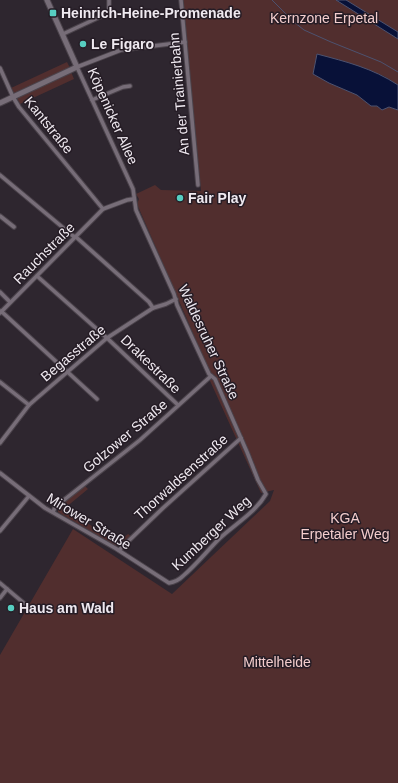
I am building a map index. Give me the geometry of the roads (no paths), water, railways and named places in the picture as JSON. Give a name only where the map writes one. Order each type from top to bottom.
[{"type":"street","name":"Köpenicker Allee","points":[[47,0],[133,189],[133,199]]},
{"type":"street","points":[[63,34],[109,12],[109,0]]},
{"type":"street","name":"An der Trainierbahn","points":[[181,0],[198,185]]},
{"type":"street","points":[[0,103],[77,67],[121,50],[185,42]]},
{"type":"street","name":"Kantstraße","points":[[0,68],[19,107],[103,209]]},
{"type":"street","points":[[92,100],[123,87],[130,86]]},
{"type":"street","points":[[0,175],[76,237],[149,302],[153,308]]},
{"type":"street","name":"Rauchstraße","points":[[1,312],[103,209],[133,199]]},
{"type":"street","name":"Waldesruher Straße","points":[[133,199],[136,210],[176,299],[211,376],[215,378],[258,480],[266,494]]},
{"type":"street","points":[[0,216],[14,227]]},
{"type":"street","name":"Drakestraße","points":[[37,276],[107,338],[178,405]]},
{"type":"street","points":[[0,292],[10,302]]},
{"type":"street","name":"Begasstraße","points":[[0,443],[29,405],[107,338],[153,308],[176,299]]},
{"type":"street","points":[[1,312],[68,371],[97,399]]},
{"type":"street","name":"Golzower Straße","points":[[53,512],[55,507],[140,440],[211,376]]},
{"type":"street","points":[[0,382],[29,405]]},
{"type":"street","name":"Thorwaldsenstraße","points":[[119,550],[241,438]]},
{"type":"street","name":"Mirower Straße","points":[[0,473],[45,508],[119,550],[169,582]]},
{"type":"street","name":"Kumberger Weg","points":[[169,582],[178,580],[195,566],[220,538],[254,509],[266,494]]},
{"type":"street","points":[[0,531],[29,496]]},
{"type":"street","points":[[0,583],[32,610]]},
{"type":"street","points":[[0,598],[7,589]]},
{"type":"waterway","points":[[272,0],[304,30],[381,62],[398,72]]},
{"type":"place","name":"Heinrich-Heine-Promenade","points":[[53,13]]},
{"type":"place","name":"Le Figaro","points":[[83,44]]},
{"type":"place","name":"Fair Play","points":[[180,198]]},
{"type":"place","name":"Haus am Wald","points":[[11,608]]},
{"type":"park label","name":"Kernzone Erpetal","points":[[324,18]]},
{"type":"park label","name":"KGA Erpetaler Weg","points":[[345,526]]},
{"type":"park label","name":"Mittelheide","points":[[277,662]]}]
